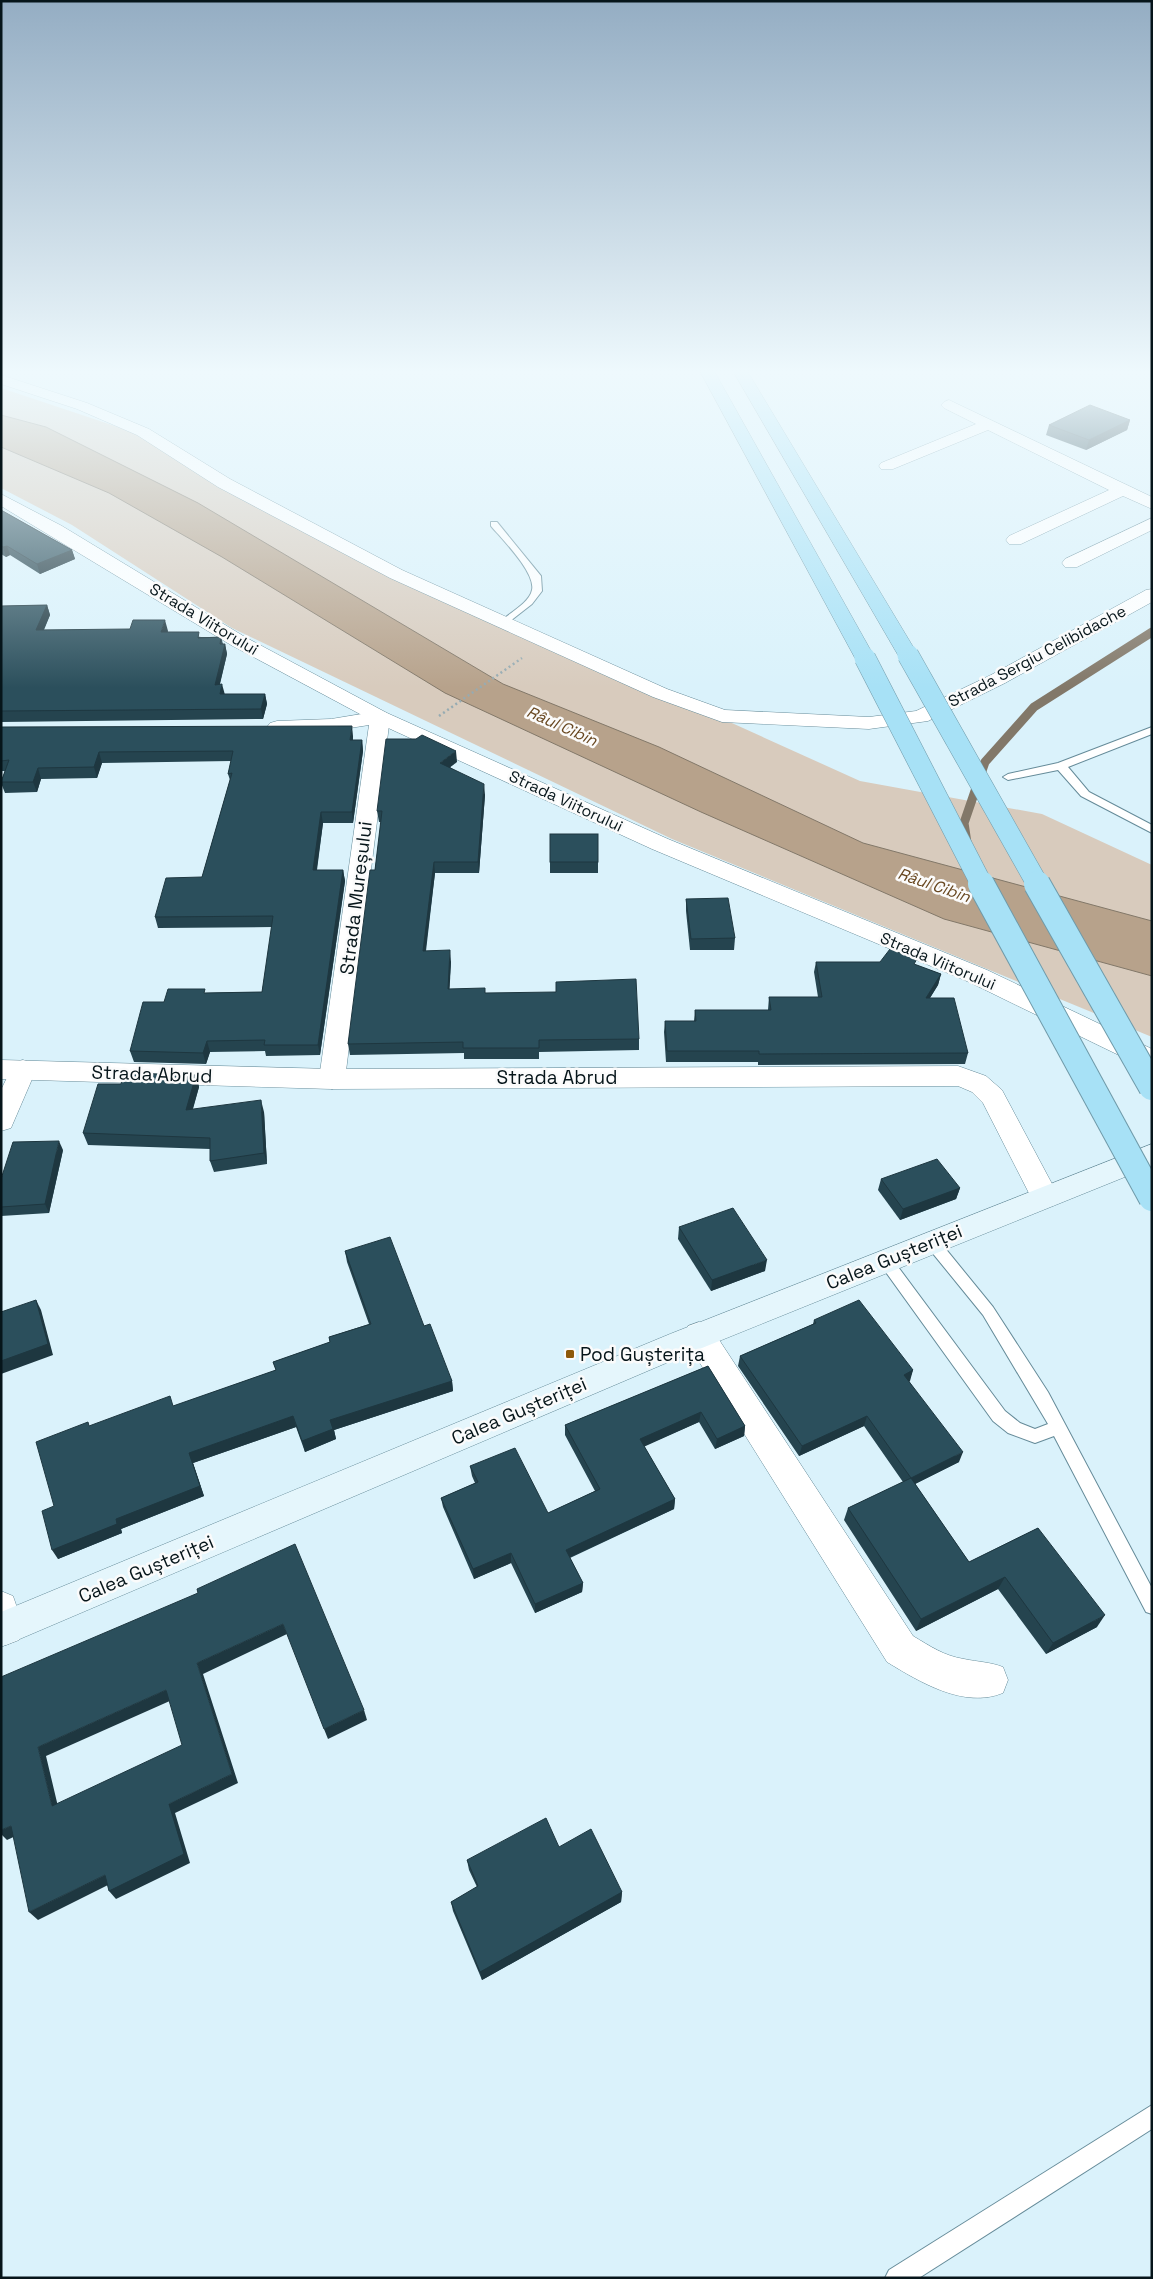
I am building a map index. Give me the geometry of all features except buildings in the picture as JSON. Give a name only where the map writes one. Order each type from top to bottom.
[{"type":"highway","points":[[765,475],[865,658],[956,838],[1152,1198]]},
{"type":"highway","points":[[802,475],[908,655],[1152,1087]]},
{"type":"main road","name":"Calea Gușteriței","points":[[3,1622],[699,1335],[1152,1154]]},
{"type":"street","name":"Strada Sergiu Celibidache","points":[[212,475],[396,574],[660,692],[722,716],[869,723],[921,717],[998,679],[1152,594]]},
{"type":"street","points":[[1092,475],[1152,504]]},
{"type":"street","points":[[1015,540],[1122,490]]},
{"type":"street","name":"Strada Viitorului","points":[[1,500],[56,530],[238,640],[380,717],[660,844],[978,976],[1152,1060]]},
{"type":"street","points":[[1071,564],[1152,523]]},
{"type":"street","points":[[256,728],[331,725],[380,717]]},
{"type":"street","name":"Strada Mureșului","points":[[332,1078],[380,717]]},
{"type":"street","points":[[1,1121],[12,1070]]},
{"type":"street","name":"Strada Abrud","points":[[12,1070],[332,1078],[958,1076],[972,1079],[984,1086],[993,1097],[1045,1198]]},
{"type":"street","points":[[699,1335],[900,1648],[935,1670],[965,1678],[990,1680]]},
{"type":"lane","points":[[494,524],[536,576],[537,591],[529,602],[505,622]]},
{"type":"lane","points":[[1008,777],[1062,766],[1152,730]]},
{"type":"lane","points":[[1062,766],[1085,794],[1152,830]]},
{"type":"lane","points":[[931,1241],[988,1311],[1042,1397],[1152,1606]]},
{"type":"lane","points":[[885,1260],[999,1416],[1014,1428],[1035,1436],[1058,1427]]},
{"type":"lane","points":[[897,2278],[1152,2116]]},
{"type":"path","points":[[433,720],[519,660]]},
{"type":"shaded area","points":[[1,475],[217,475],[479,614],[537,635],[860,781],[1042,814],[1152,865],[1152,1037],[672,839],[232,628],[72,525],[1,488]]},
{"type":"water","name":"Râul Cibin","points":[[68,475],[143,475],[198,503],[503,684],[659,747],[863,843],[1152,921],[1152,976],[944,919],[701,812],[445,693],[222,557],[109,493]]},
{"type":"waterway","points":[[967,843],[964,823],[985,762],[1034,707],[1152,632]]},
{"type":"place","name":"Pod Gușterița","points":[[570,1354]]}]
